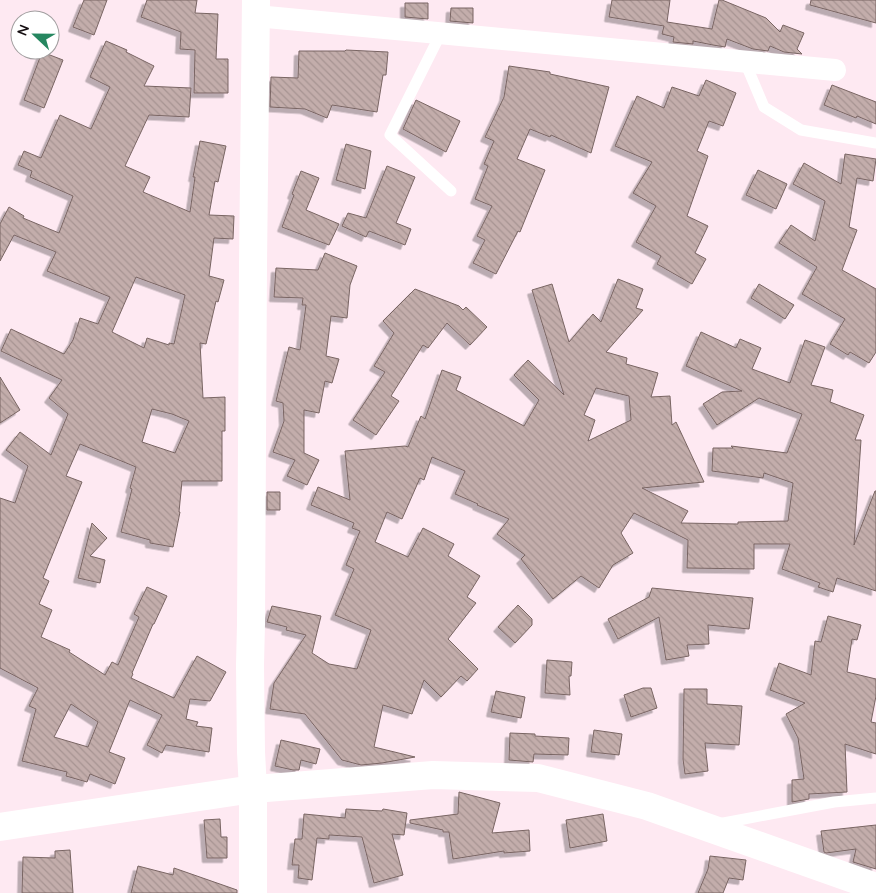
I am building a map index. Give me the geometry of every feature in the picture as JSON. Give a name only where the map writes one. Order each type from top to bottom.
[{"type":"street","points":[[253,893],[250,665],[256,8],[441,33],[835,70]]},
{"type":"street","points":[[0,827],[253,789],[433,775],[538,778],[647,806],[876,887]]},
{"type":"lane","points":[[441,33],[390,136],[452,191]]},
{"type":"lane","points":[[745,62],[764,107],[801,130],[876,143]]},
{"type":"lane","points":[[707,826],[834,802],[876,798]]},
{"type":"building","points":[[84,0],[107,0],[94,35],[73,27]]},
{"type":"building","points":[[147,0],[197,0],[195,13],[218,14],[216,59],[228,59],[228,93],[194,93],[195,50],[180,49],[181,32],[141,17]]},
{"type":"building","points":[[612,0],[670,0],[667,22],[712,29],[719,0],[722,0],[766,18],[780,32],[783,25],[804,33],[797,49],[802,54],[784,52],[770,46],[768,51],[753,49],[727,39],[725,47],[693,41],[693,44],[673,42],[674,37],[662,34],[664,26],[609,17]]},
{"type":"building","points":[[811,0],[876,0],[876,23],[810,5]]},
{"type":"building","points":[[405,3],[428,3],[428,19],[405,17]]},
{"type":"building","points":[[451,8],[473,8],[473,23],[450,21]]},
{"type":"building","points":[[106,41],[127,50],[126,52],[154,66],[144,86],[191,88],[189,117],[149,115],[125,166],[150,177],[143,192],[190,212],[195,177],[193,177],[200,141],[226,146],[218,182],[215,181],[209,215],[234,216],[233,239],[214,238],[209,276],[224,280],[218,302],[216,301],[206,344],[200,343],[203,398],[225,397],[225,431],[222,431],[222,481],[182,481],[180,512],[173,547],[150,543],[150,540],[121,532],[136,467],[80,444],[66,476],[82,482],[43,578],[49,581],[39,604],[52,610],[41,637],[70,650],[69,652],[105,675],[112,662],[118,665],[139,617],[134,614],[147,587],[167,596],[153,624],[131,678],[174,698],[197,656],[226,672],[210,701],[190,699],[186,719],[198,722],[196,726],[212,728],[209,752],[166,745],[162,753],[147,745],[162,715],[130,700],[109,752],[125,758],[115,784],[90,774],[87,782],[66,776],[67,772],[22,761],[36,709],[29,706],[38,688],[0,668],[0,498],[15,503],[28,466],[6,450],[20,432],[51,455],[68,414],[49,398],[62,380],[1,351],[11,329],[64,354],[73,340],[80,318],[98,324],[110,297],[47,271],[56,252],[14,235],[0,261],[0,224],[9,207],[24,216],[23,218],[59,233],[73,196],[30,177],[32,171],[18,165],[24,151],[41,158],[60,115],[91,129],[110,87],[90,77]],"holes":[[[136,277],[185,295],[174,344],[169,343],[169,345],[147,338],[144,348],[112,332]],[[152,409],[189,421],[175,453],[142,442]],[[71,704],[98,722],[88,747],[54,737]]]},
{"type":"building","points":[[346,50],[388,52],[386,75],[383,75],[377,112],[332,105],[327,118],[305,109],[270,107],[271,77],[298,78],[299,51]]},
{"type":"building","points":[[39,60],[63,60],[44,108],[24,100]]},
{"type":"building","points":[[509,66],[550,72],[550,74],[609,87],[591,153],[551,135],[550,137],[530,129],[517,159],[545,170],[520,232],[518,231],[496,274],[473,263],[485,240],[477,236],[492,206],[475,199],[488,166],[484,164],[494,141],[485,137],[504,97]]},
{"type":"building","points":[[706,80],[736,93],[723,126],[709,121],[697,151],[708,156],[687,216],[708,226],[695,253],[706,259],[692,284],[657,264],[661,256],[636,242],[656,206],[633,193],[652,162],[615,146],[637,96],[664,108],[672,87],[699,96]]},
{"type":"building","points":[[832,85],[876,102],[876,124],[824,105]]},
{"type":"building","points":[[416,100],[460,121],[446,152],[403,129]]},
{"type":"building","points":[[346,144],[371,151],[365,189],[336,180]]},
{"type":"building","points":[[845,154],[876,159],[873,181],[857,178],[849,227],[857,230],[842,270],[876,289],[876,352],[869,363],[850,352],[848,355],[830,344],[845,319],[802,294],[817,267],[779,243],[791,225],[815,241],[825,201],[793,184],[804,163],[841,184]]},
{"type":"building","points":[[387,166],[415,177],[396,223],[411,229],[405,245],[369,231],[366,237],[342,226],[348,213],[366,218]]},
{"type":"building","points":[[758,170],[787,184],[776,209],[746,195]]},
{"type":"building","points":[[301,171],[319,178],[306,210],[339,224],[329,245],[282,227]]},
{"type":"building","points":[[325,253],[357,266],[350,285],[347,318],[331,316],[326,356],[339,359],[332,383],[325,381],[319,413],[304,410],[304,453],[319,460],[307,485],[287,476],[295,460],[273,452],[284,421],[283,403],[276,401],[289,347],[300,350],[306,305],[302,305],[303,298],[274,297],[276,268],[318,270]]},
{"type":"building","points":[[618,279],[643,289],[636,308],[643,310],[606,352],[627,358],[626,364],[658,373],[651,397],[670,396],[672,425],[676,422],[704,482],[642,488],[688,511],[681,523],[738,524],[738,522],[788,521],[793,483],[764,473],[763,478],[712,471],[713,448],[733,448],[731,446],[787,453],[802,414],[759,398],[717,425],[703,404],[722,392],[742,391],[686,366],[701,332],[736,348],[740,339],[761,348],[752,369],[790,383],[805,340],[825,347],[811,385],[833,390],[830,402],[864,415],[855,440],[861,440],[854,545],[876,491],[876,591],[837,578],[833,592],[818,587],[820,583],[782,569],[790,544],[754,544],[754,569],[687,568],[688,540],[634,513],[621,533],[633,553],[613,565],[599,588],[581,576],[553,599],[521,559],[525,555],[497,534],[509,519],[455,494],[465,471],[432,457],[424,480],[420,478],[402,519],[387,512],[375,542],[408,557],[423,528],[454,544],[448,556],[480,576],[467,597],[476,603],[448,639],[478,669],[467,681],[461,676],[441,697],[424,680],[412,714],[383,705],[374,747],[415,757],[361,765],[342,760],[305,714],[270,709],[274,683],[306,635],[286,630],[287,627],[267,622],[272,606],[321,616],[312,653],[329,664],[357,669],[371,630],[335,615],[354,569],[346,565],[360,531],[352,528],[354,523],[311,505],[318,487],[350,500],[345,451],[408,447],[421,416],[425,419],[442,370],[461,377],[456,390],[524,426],[539,400],[514,375],[528,360],[564,395],[532,290],[552,284],[569,342],[593,314],[601,322]],"holes":[[[596,388],[629,396],[631,420],[588,441],[595,420],[584,415]]]},
{"type":"building","points":[[759,284],[794,305],[785,319],[751,298]]},
{"type":"building","points":[[415,289],[459,306],[463,310],[466,307],[487,327],[470,345],[447,323],[428,348],[423,345],[391,396],[399,401],[376,435],[353,420],[385,372],[374,366],[394,333],[383,321]]},
{"type":"building","points":[[0,377],[20,410],[0,423]]},
{"type":"building","points":[[267,492],[280,492],[280,510],[267,510]]},
{"type":"building","points":[[92,523],[107,538],[90,556],[105,560],[100,583],[78,578]]},
{"type":"building","points":[[652,588],[753,598],[749,629],[708,625],[709,644],[687,645],[689,656],[666,660],[659,617],[618,639],[608,619],[649,597]]},
{"type":"building","points":[[518,605],[532,619],[532,625],[515,643],[498,627]]},
{"type":"building","points":[[828,616],[861,625],[857,640],[852,639],[847,672],[876,679],[876,696],[871,722],[876,723],[876,754],[845,744],[847,792],[809,794],[809,799],[792,802],[792,780],[804,779],[798,738],[786,714],[805,703],[770,690],[779,663],[811,675],[815,641],[821,642]]},
{"type":"building","points":[[547,660],[572,662],[571,676],[569,676],[570,695],[545,693]]},
{"type":"building","points":[[643,688],[651,688],[657,708],[631,717],[624,695]]},
{"type":"building","points":[[684,689],[707,689],[707,704],[742,706],[739,745],[705,743],[708,771],[685,774],[683,759]]},
{"type":"building","points":[[496,691],[525,697],[521,718],[491,712]]},
{"type":"building","points":[[594,730],[622,734],[619,755],[591,752]]},
{"type":"building","points":[[510,733],[569,738],[568,755],[534,754],[533,762],[509,760]]},
{"type":"building","points":[[281,740],[320,749],[316,764],[301,760],[299,770],[275,766]]},
{"type":"building","points":[[459,792],[500,803],[492,833],[529,830],[530,851],[504,853],[504,851],[453,859],[449,832],[410,823],[410,820],[458,814]]},
{"type":"building","points":[[346,809],[382,811],[383,809],[407,813],[404,835],[392,834],[403,875],[374,883],[362,837],[329,835],[329,839],[317,838],[312,880],[298,878],[299,865],[292,865],[295,839],[302,839],[304,814],[345,818]]},
{"type":"building","points":[[603,814],[607,841],[570,848],[566,820]]},
{"type":"building","points":[[220,819],[221,837],[227,837],[227,858],[207,858],[204,820]]},
{"type":"building","points":[[876,825],[876,869],[853,862],[856,849],[824,852],[821,831]]},
{"type":"building","points":[[70,850],[73,893],[22,893],[23,857],[55,858],[55,851]]},
{"type":"building","points":[[710,856],[746,860],[743,880],[729,878],[723,893],[698,893],[708,869]]},
{"type":"building","points":[[138,866],[173,875],[174,868],[237,890],[237,893],[131,893]]}]
